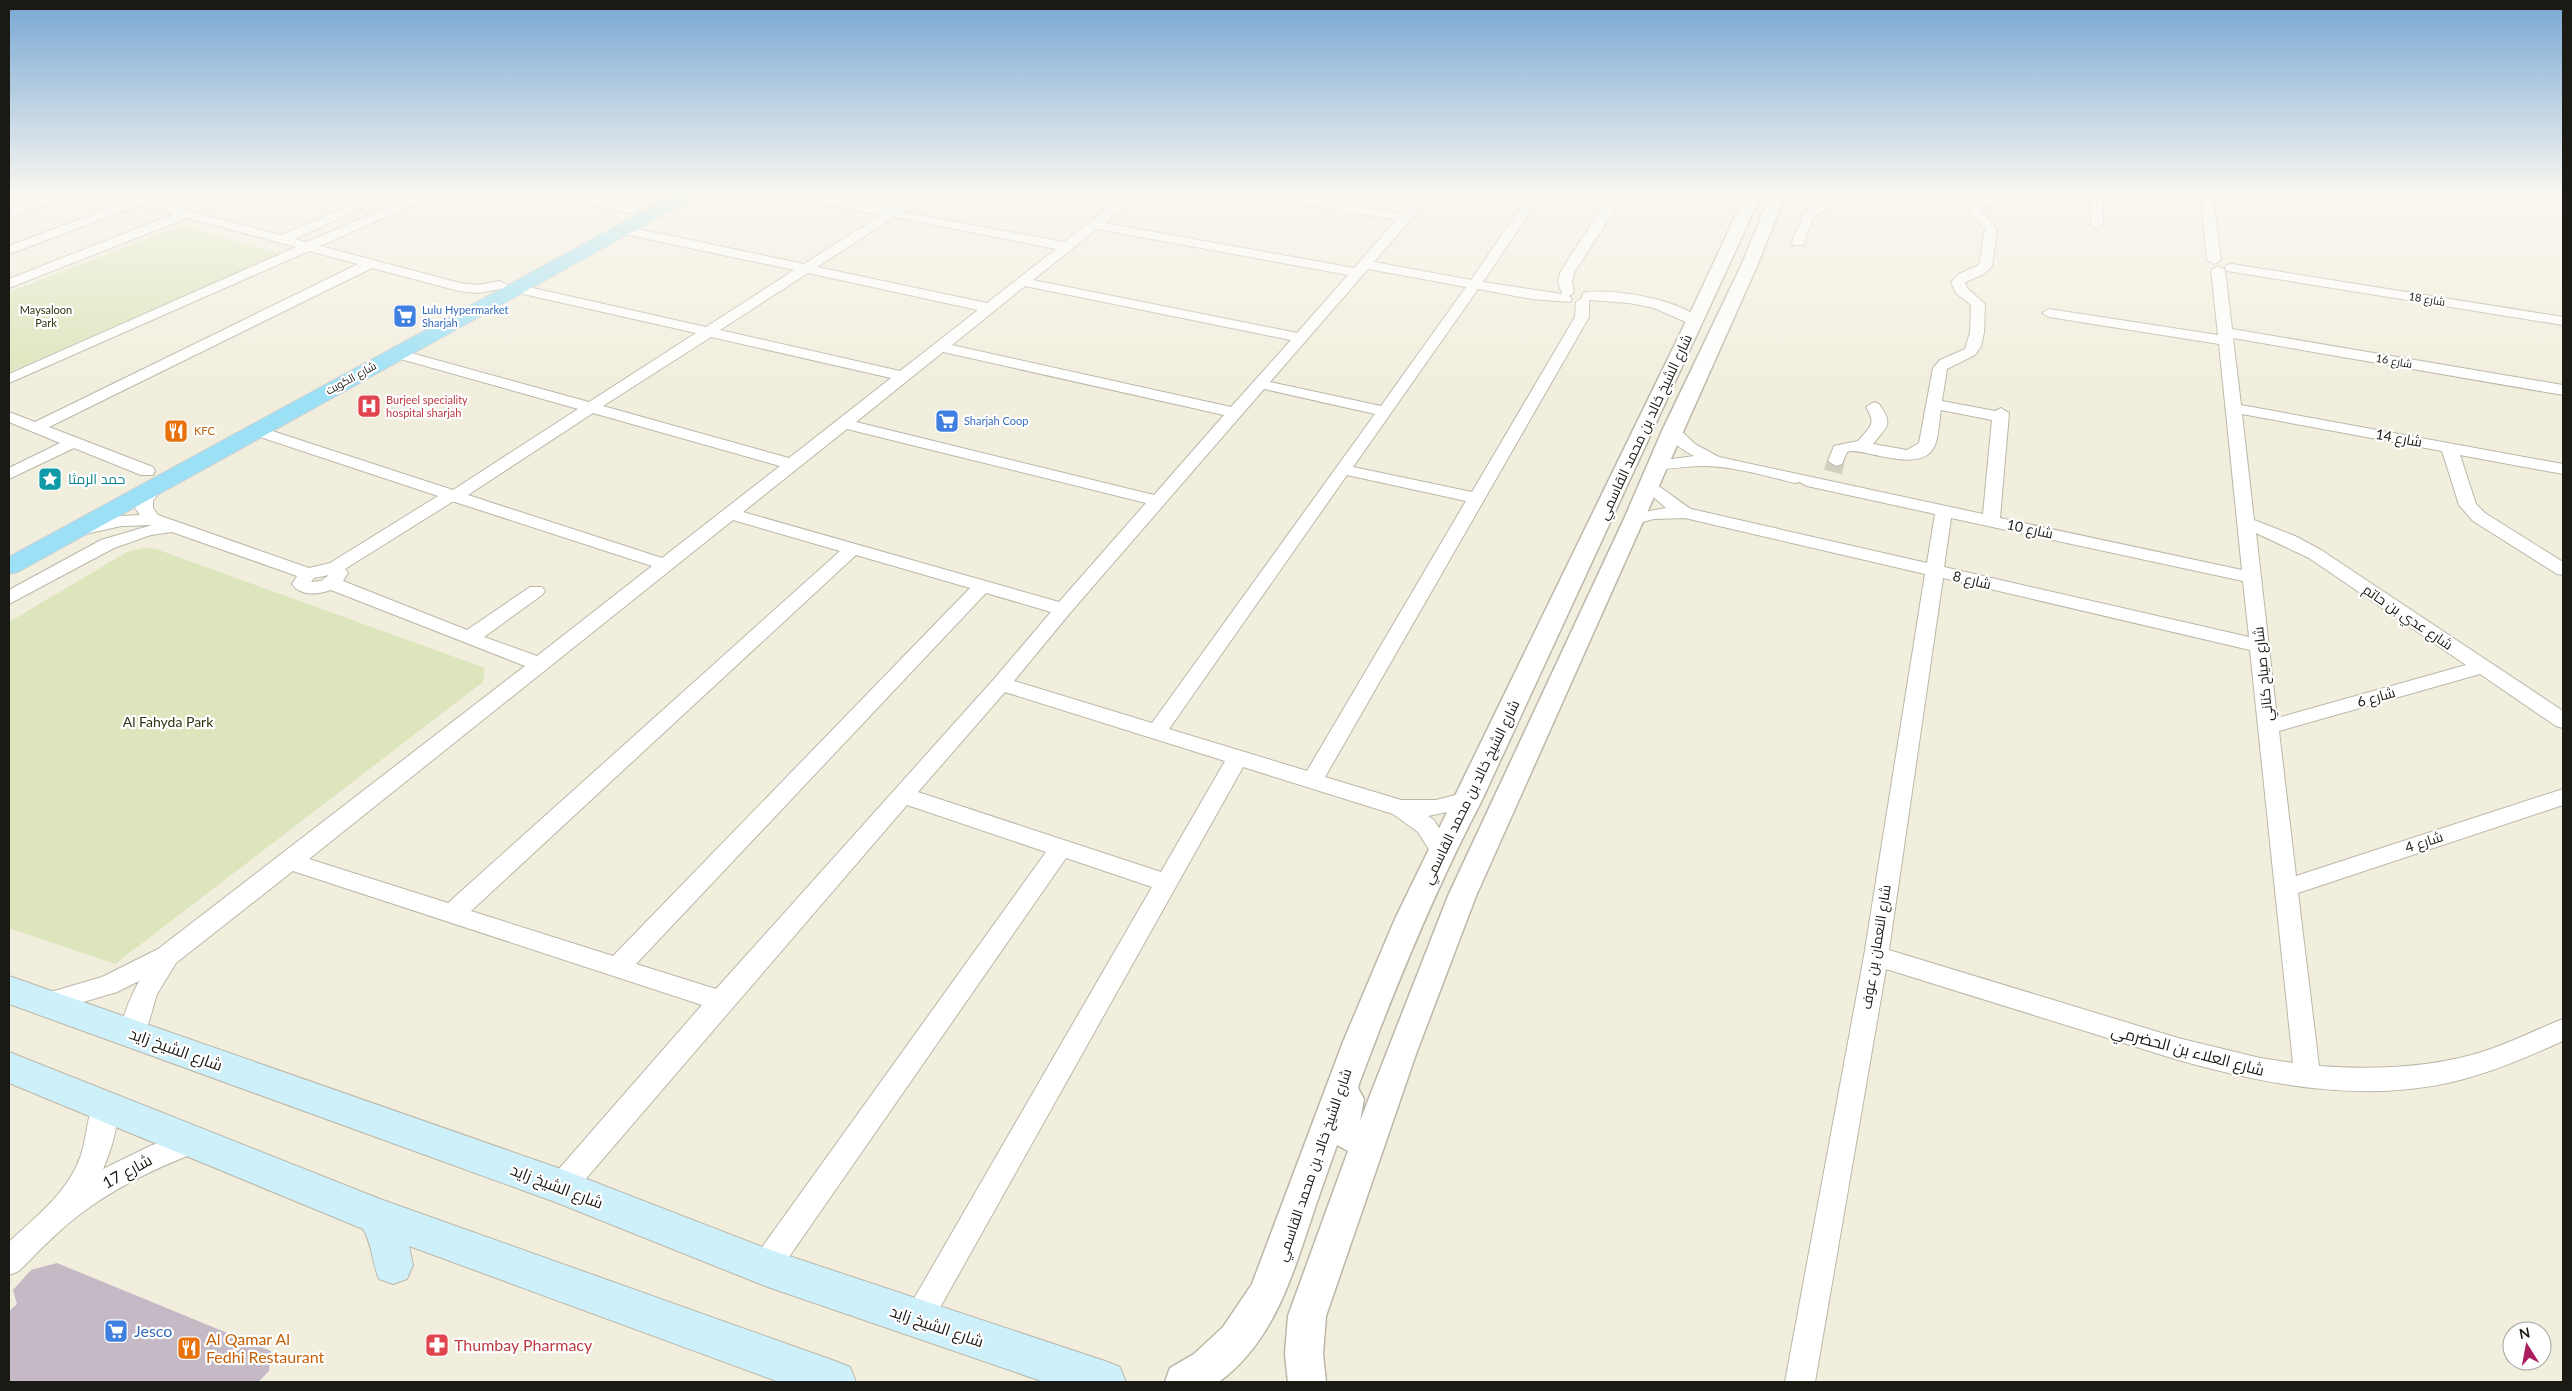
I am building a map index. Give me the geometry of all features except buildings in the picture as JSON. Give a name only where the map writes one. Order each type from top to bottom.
[{"type":"main road","name":"شارع الكويت","points":[[9,546],[77,508],[151,479],[257,431],[395,353],[556,256]]},
{"type":"main road","points":[[566,261],[570,256]]},
{"type":"main road","name":"شارع الكويت","points":[[9,567],[69,534],[151,479],[461,296],[507,286],[576,256]]},
{"type":"main road","points":[[34,553],[26,551],[26,545],[62,522],[77,508]]},
{"type":"main road","name":"شارع الشيخ زايد","points":[[9,990],[561,1186],[765,1267],[1105,1382]]},
{"type":"main road","points":[[9,1067],[104,1108],[193,1141],[377,1216],[835,1382]]},
{"type":"main road","points":[[377,1216],[386,1230],[393,1264]]},
{"type":"street","points":[[9,284],[79,256]]},
{"type":"street","points":[[9,378],[287,256]]},
{"type":"street","points":[[340,256],[369,264],[461,296]]},
{"type":"street","points":[[744,256],[990,308]]},
{"type":"street","points":[[333,576],[451,496],[824,256]]},
{"type":"street","points":[[46,1003],[108,985],[167,956],[1057,256]]},
{"type":"street","points":[[1286,256],[1475,284],[1532,296],[1566,296],[1574,302],[1585,299],[1626,298],[1700,313]]},
{"type":"street","points":[[561,1186],[720,1001],[1002,684],[1064,609],[1372,256]]},
{"type":"street","points":[[1157,731],[1341,469],[1494,256]]},
{"type":"street","points":[[1566,296],[1564,282],[1579,256]]},
{"type":"street","name":"شارع الشيخ خالد بن محمد القاسمي","points":[[1184,1382],[1200,1374],[1235,1344],[1264,1298],[1278,1269],[1290,1229],[1352,1058],[1386,973],[1441,850],[1468,800],[1726,256]]},
{"type":"street","points":[[1749,256],[1749,266]]},
{"type":"street","name":"شارع الشيخ خالد بن محمد القاسمي","points":[[1308,1382],[1304,1354],[1307,1316],[1431,971],[1462,896],[1753,256]]},
{"type":"street","points":[[1833,473],[1838,452],[1844,447],[1862,447],[1908,461],[1927,445],[1940,368],[1946,362],[1970,353],[1975,346],[1978,304],[1961,290],[1958,282],[1964,276],[1977,272],[1985,266],[1987,256]]},
{"type":"street","name":"شارع صياح كناني","points":[[2219,256],[2285,888],[2307,1078]]},
{"type":"street","points":[[35,428],[369,264]]},
{"type":"street","name":"شارع 18","points":[[2221,266],[2563,321]]},
{"type":"street","points":[[17,268],[35,273]]},
{"type":"street","points":[[1024,282],[1302,338]]},
{"type":"street","points":[[507,286],[903,376]]},
{"type":"street","points":[[1313,780],[1475,498],[1582,317],[1585,299]]},
{"type":"street","points":[[1662,306],[1684,315],[1700,313]]},
{"type":"street","name":"شارع 16","points":[[2049,313],[2226,336],[2563,390]]},
{"type":"street","points":[[941,347],[1236,413]]},
{"type":"street","points":[[395,353],[792,464]]},
{"type":"street","points":[[1261,384],[1384,411]]},
{"type":"street","points":[[1934,404],[2001,415],[1990,521]]},
{"type":"street","points":[[1862,447],[1881,423],[1881,418],[1874,407]]},
{"type":"street","name":"شارع 14","points":[[2234,408],[2563,468]]},
{"type":"street","points":[[9,417],[151,479],[144,508],[152,519]]},
{"type":"street","points":[[844,424],[1158,502]]},
{"type":"street","points":[[257,431],[666,565]]},
{"type":"street","name":"شارع 10","points":[[1672,431],[1688,447],[1715,460]]},
{"type":"street","points":[[9,474],[72,443]]},
{"type":"street","points":[[2449,448],[2468,505],[2478,518],[2563,570]]},
{"type":"street","name":"شارع 10","points":[[1653,476],[1684,459],[1715,460],[1801,480],[1833,473],[1944,510],[2253,578]]},
{"type":"street","points":[[1341,469],[1475,498]]},
{"type":"street","name":"شارع 8","points":[[1653,476],[1664,500],[1685,512],[1934,572],[2260,646]]},
{"type":"street","name":"شارع النعمان بن عوف","points":[[1800,1382],[1876,956],[1944,510]]},
{"type":"street","name":"شارع 8","points":[[1635,519],[1654,514],[1685,512]]},
{"type":"street","points":[[731,514],[1064,609]]},
{"type":"street","points":[[69,534],[112,522],[152,519],[308,574],[318,569],[469,638],[540,664]]},
{"type":"street","name":"شارع عدي بن حاتم","points":[[2247,523],[2289,540],[2314,554],[2563,721]]},
{"type":"street","points":[[9,598],[117,539],[146,530],[174,527]]},
{"type":"street","points":[[451,915],[852,549]]},
{"type":"street","points":[[617,968],[982,586]]},
{"type":"street","points":[[469,638],[536,591]]},
{"type":"street","name":"شارع 6","points":[[2269,727],[2483,667]]},
{"type":"street","points":[[1002,684],[1401,808],[1436,808],[1468,800]]},
{"type":"street","points":[[918,1320],[1238,757]]},
{"type":"street","points":[[904,796],[1166,883]]},
{"type":"street","name":"شارع 4","points":[[2285,888],[2563,796]]},
{"type":"street","points":[[1401,808],[1426,826],[1441,850]]},
{"type":"street","points":[[765,1267],[1061,848]]},
{"type":"street","points":[[289,861],[720,1001]]},
{"type":"street","points":[[134,1034],[136,1015],[143,996],[167,956]]},
{"type":"street","name":"شارع العلاء بن الحضرمي","points":[[1876,956],[2193,1054],[2251,1069],[2307,1078],[2396,1079],[2436,1074],[2474,1066],[2563,1030]]},
{"type":"street","points":[[1352,1058],[1354,1082],[1342,1123],[1345,1132],[1353,1138],[1371,1136]]},
{"type":"street","name":"شارع 17","points":[[65,1210],[91,1169],[98,1148],[104,1108]]},
{"type":"street","name":"شارع 17","points":[[9,1261],[65,1210],[124,1171],[193,1141]]},
{"type":"green space","name":"Maysaloon Park","points":[[102,256],[276,256],[9,372],[9,292]]},
{"type":"green space","name":"Al Fahyda Park","points":[[144,548],[156,549],[485,668],[483,682],[115,964],[9,928],[9,622],[127,552]]},
{"type":"tunnel","points":[[1833,472],[1836,461]]},
{"type":"place","name":"Lulu Hypermarket Sharjah","points":[[405,316]]},
{"type":"place","name":"Burjeel speciality hospital sharjah","points":[[369,406]]},
{"type":"place","name":"Sharjah Coop","points":[[947,421]]},
{"type":"place","name":"KFC","points":[[176,431]]},
{"type":"place","name":"حمد الرمثا","points":[[50,479]]},
{"type":"place","name":"Jesco","points":[[116,1331]]},
{"type":"place","name":"Thumbay Pharmacy","points":[[437,1345]]},
{"type":"place","name":"Al Qamar Al Fedhi Restaurant","points":[[189,1348]]}]
